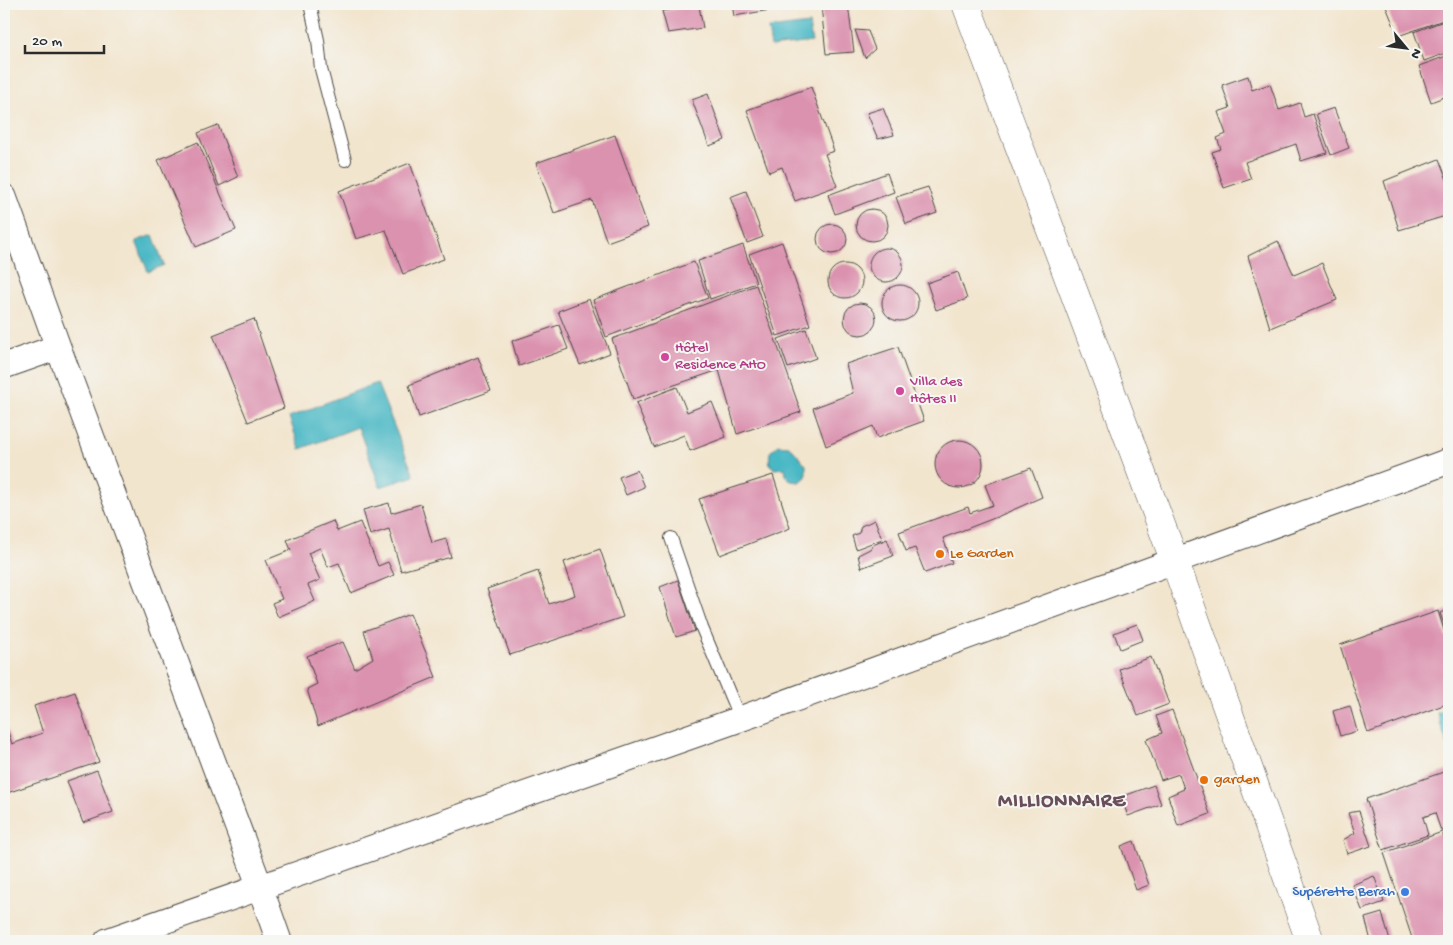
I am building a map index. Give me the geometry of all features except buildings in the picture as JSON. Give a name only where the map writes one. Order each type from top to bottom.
[{"type":"street","points":[[966,4],[1175,562],[1310,941]]},
{"type":"street","points":[[4,197],[279,941]]},
{"type":"street","points":[[4,366],[58,347]]},
{"type":"street","points":[[106,941],[740,719],[1449,461]]},
{"type":"lane","points":[[310,4],[318,40],[321,70],[345,160]]},
{"type":"lane","points":[[671,538],[702,628],[740,719]]},
{"type":"water","points":[[809,24],[812,42],[771,47],[768,29]]},
{"type":"water","points":[[153,235],[164,265],[148,272],[136,241]]},
{"type":"water","points":[[377,383],[414,476],[380,487],[358,427],[300,449],[289,417]]},
{"type":"water","points":[[778,445],[789,446],[806,465],[806,477],[800,482],[791,481],[786,475],[785,468],[774,469],[769,462],[770,452]]},
{"type":"water","points":[[1449,708],[1449,749],[1437,713]]},
{"type":"place","name":"Hôtel Residence AHO","points":[[665,357]]},
{"type":"place","name":"Villa des Hôtes II","points":[[900,391]]},
{"type":"place","name":"Le Garden","points":[[940,554]]},
{"type":"place","name":"garden","points":[[1204,780]]},
{"type":"place","name":"Supérette Berah","points":[[1405,892]]},
{"type":"district","name":"MILLIONNAIRE","points":[[1062,802]]}]
